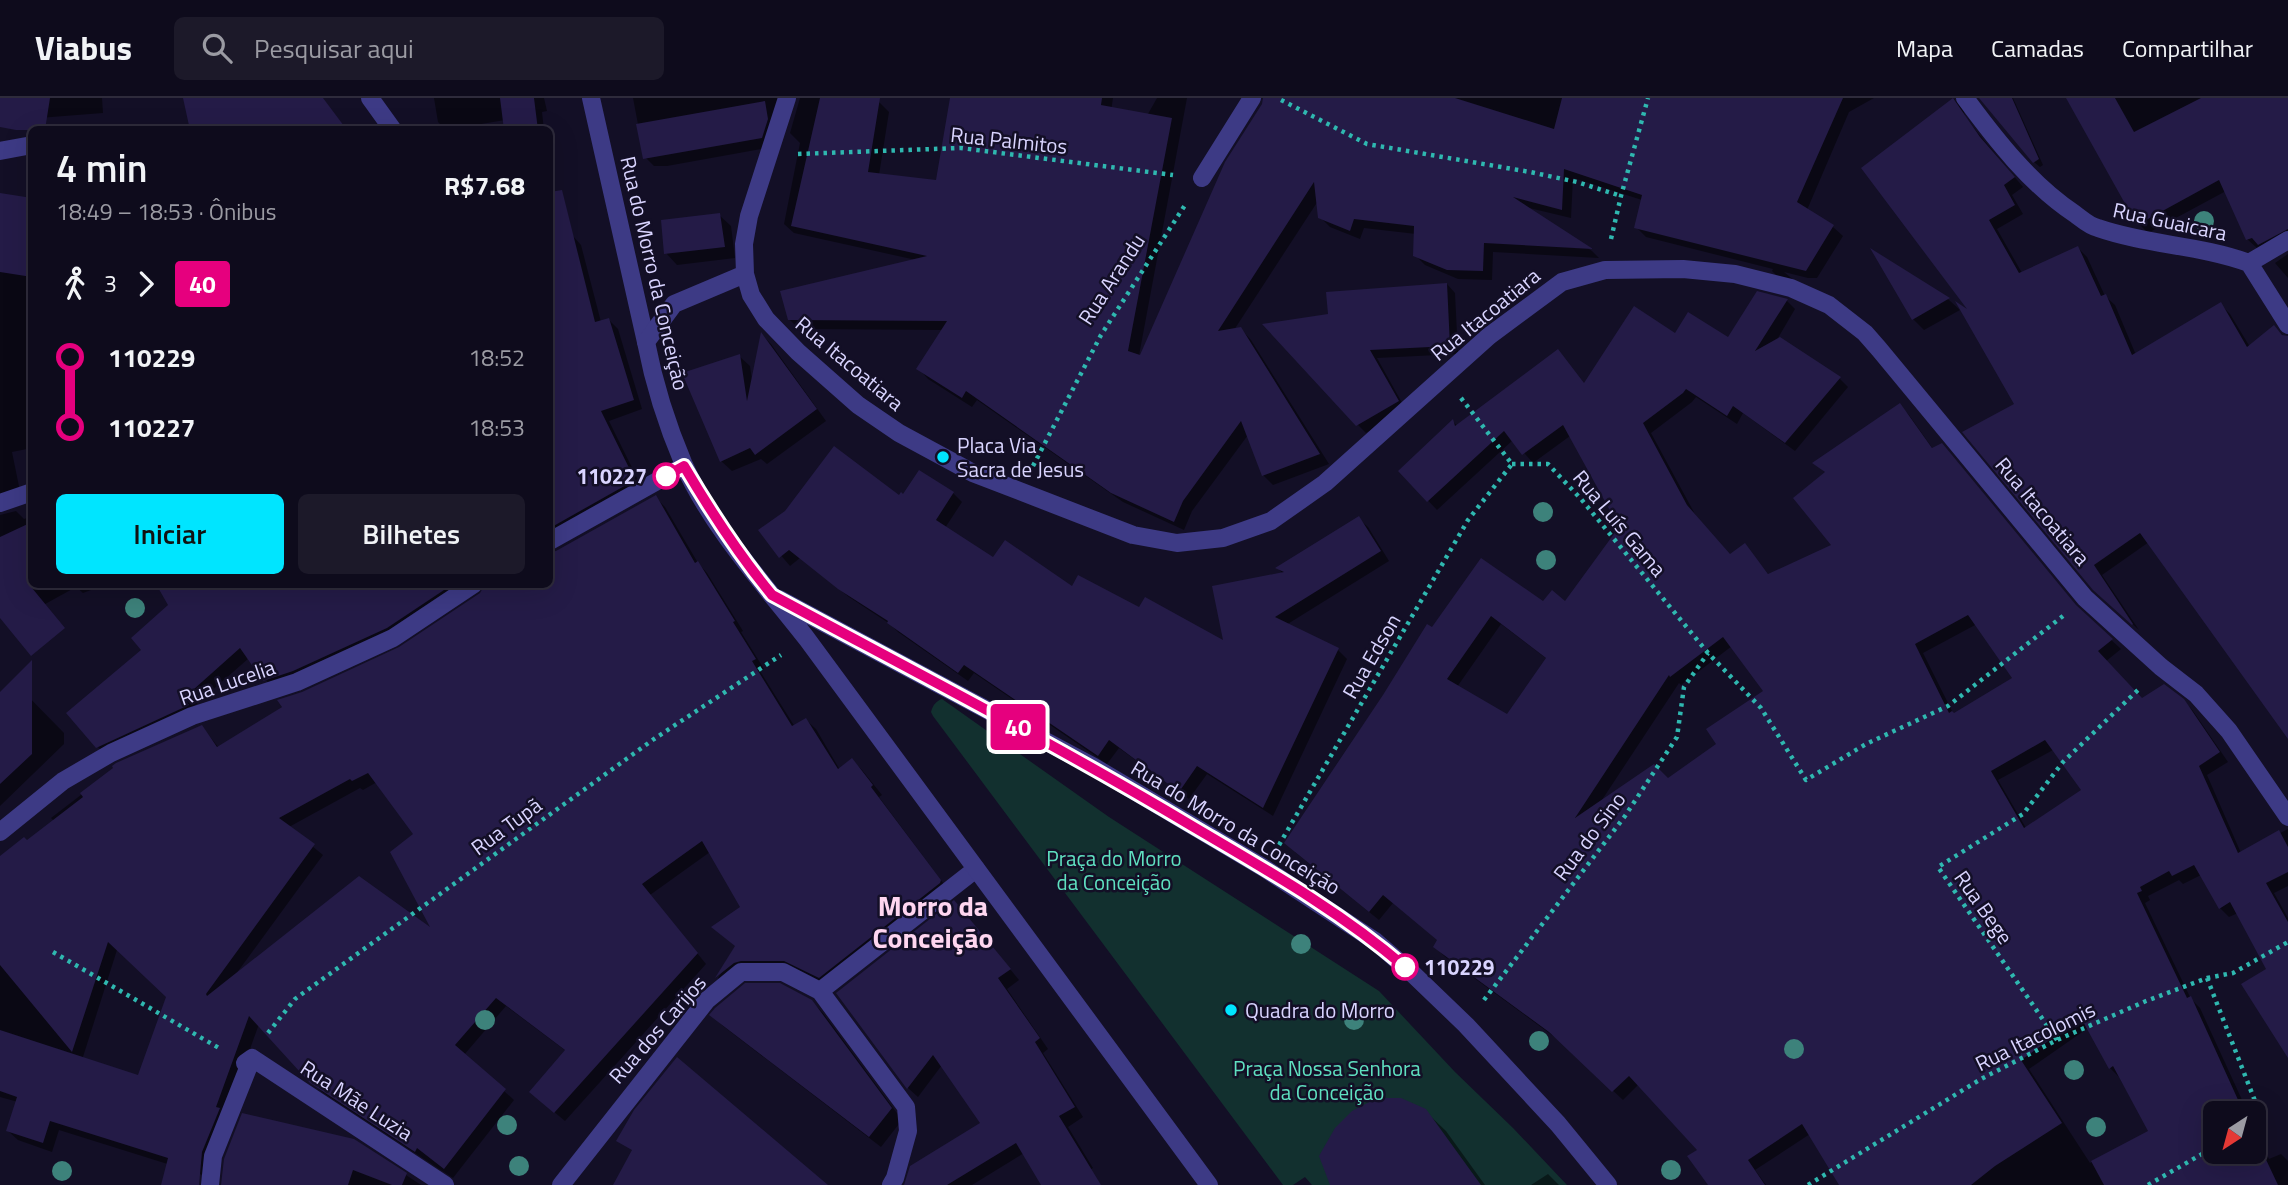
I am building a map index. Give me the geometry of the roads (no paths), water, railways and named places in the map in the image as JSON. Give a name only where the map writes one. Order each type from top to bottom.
[{"type":"street","points":[[370,98],[390,126]]},
{"type":"street","name":"Rua do Morro da Conceição","points":[[591,98],[654,382],[684,466],[713,515],[751,569],[807,639],[1209,1185]]},
{"type":"street","points":[[646,342],[674,304],[745,274],[744,244],[749,216],[787,98]]},
{"type":"street","points":[[1202,178],[1252,98]]},
{"type":"street","name":"Rua Guaicara","points":[[1965,98],[2019,163],[2057,202],[2094,227],[2147,242],[2175,244],[2249,263],[2288,240]]},
{"type":"street","points":[[0,151],[28,146]]},
{"type":"street","points":[[2249,263],[2288,325]]},
{"type":"street","name":"Rua Itacoatiara","points":[[745,274],[751,295],[766,319],[798,352],[858,405],[899,433],[973,473],[1133,534],[1177,543],[1223,538],[1271,521],[1325,483],[1489,336],[1562,282],[1605,270],[1683,269],[1735,274],[1791,288],[1829,305],[1865,333],[2085,598],[2161,667],[2196,694],[2229,731],[2288,817]]},
{"type":"street","points":[[553,539],[684,466]]},
{"type":"street","points":[[0,503],[28,493]]},
{"type":"street","name":"Rua Lucelia","points":[[0,832],[63,780],[111,753],[192,716],[297,682],[393,638],[468,588]]},
{"type":"street","name":"Rua do Morro da Conceição","points":[[772,595],[1094,767],[1264,868],[1375,941],[1466,1025],[1558,1124],[1608,1185]]},
{"type":"street","points":[[820,991],[976,869]]},
{"type":"street","name":"Rua dos Carijos","points":[[561,1185],[707,1000],[741,972],[783,971],[820,991],[906,1107],[908,1131],[891,1185]]},
{"type":"street","name":"Rua Mãe Luzia","points":[[210,1185],[213,1156],[248,1061],[445,1185]]},
{"type":"place","name":"Placa Via Sacra de Jesus","points":[[943,457]]},
{"type":"place","name":"110227","points":[[666,476]]},
{"type":"place","name":"110229","points":[[1405,967]]},
{"type":"place","name":"Quadra do Morro","points":[[1231,1010]]},
{"type":"district","name":"Morro da Conceição","points":[[933,921]]},
{"type":"park label","name":"Praça do Morro da Conceição","points":[[1114,870]]},
{"type":"park label","name":"Praça Nossa Senhora da Conceição","points":[[1327,1080]]}]
